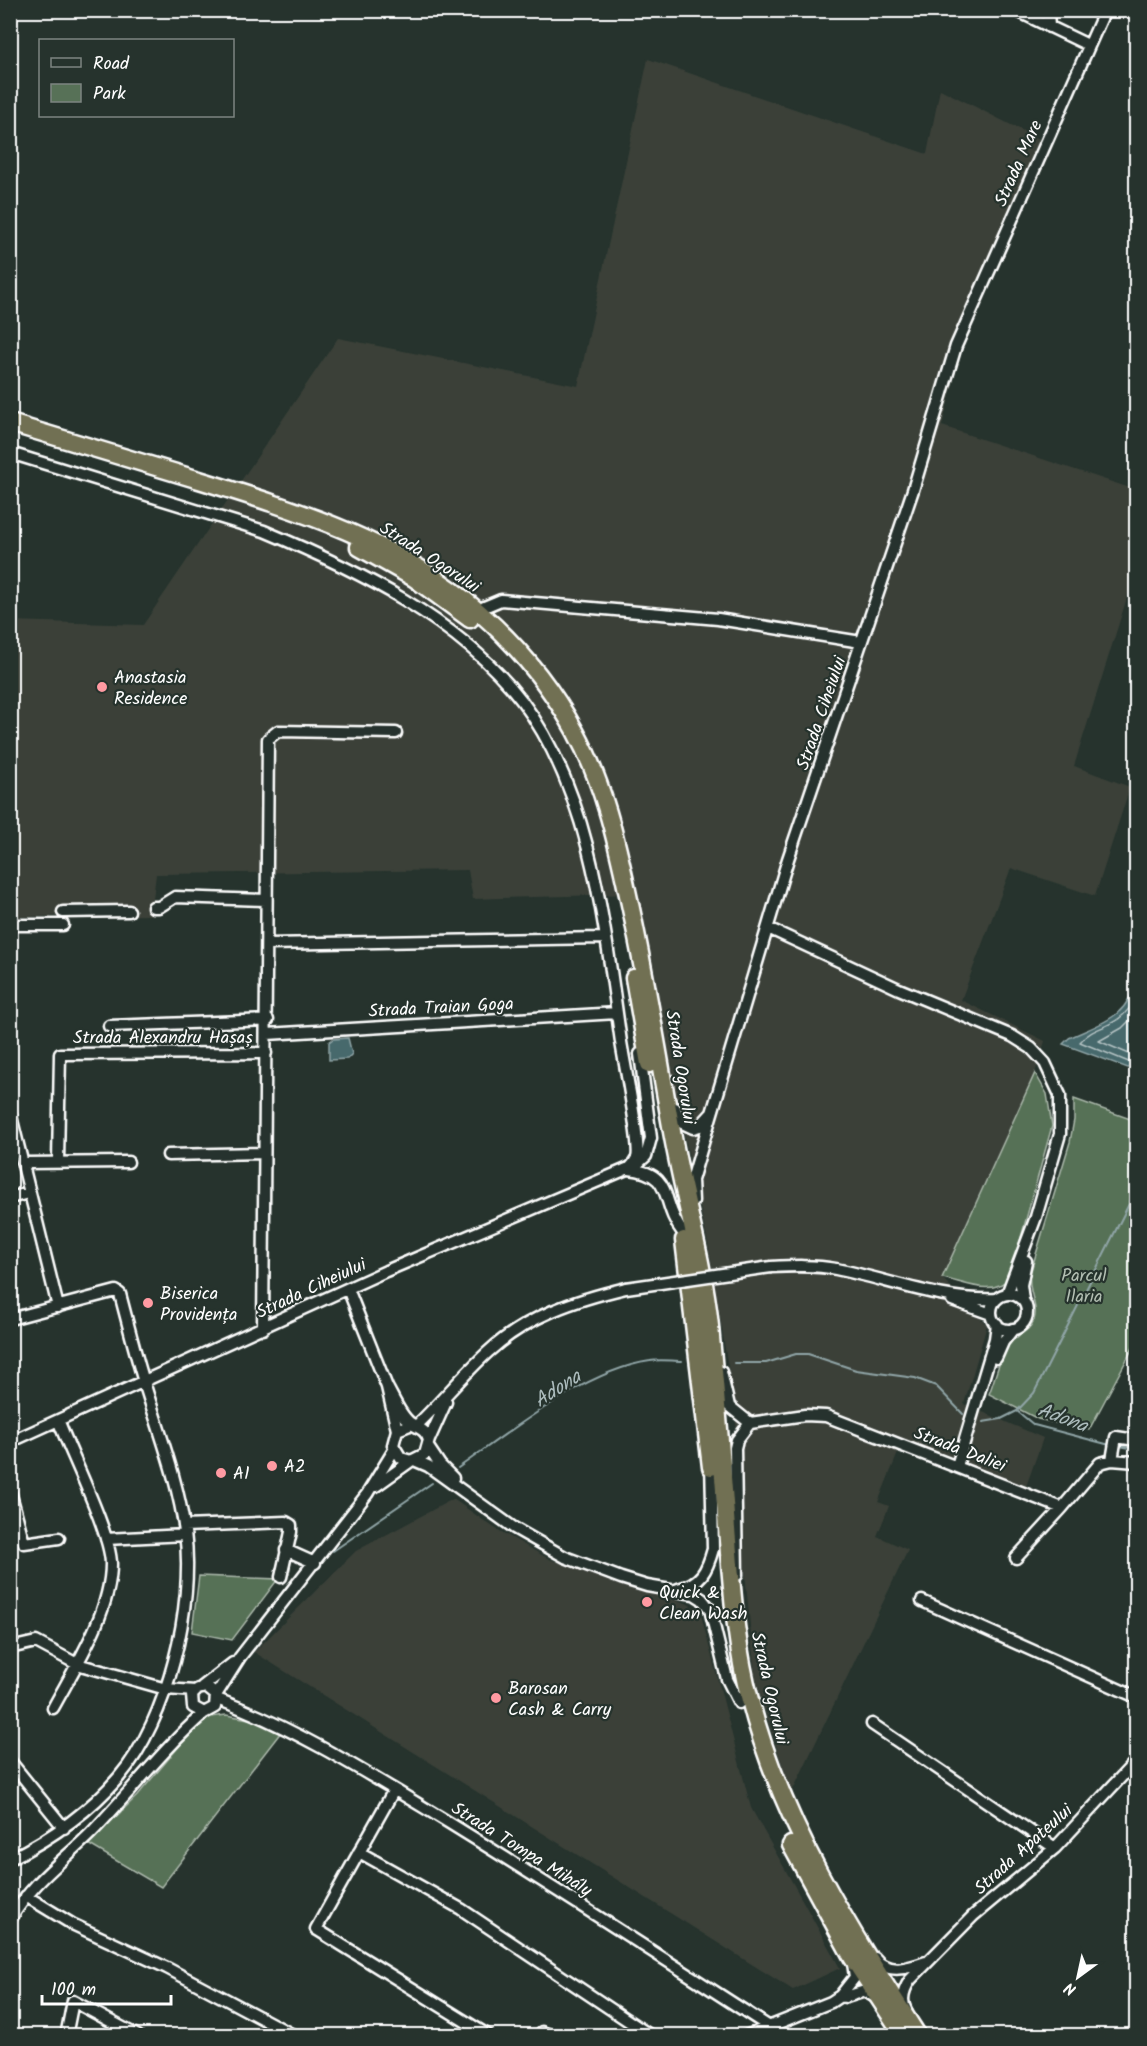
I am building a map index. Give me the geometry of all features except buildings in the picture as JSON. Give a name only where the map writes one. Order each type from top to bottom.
[{"type":"highway","name":"Strada Ogorului","points":[[10,423],[261,499],[360,535],[416,567],[477,610],[536,672],[574,729],[590,763],[617,842],[650,1001],[672,1133],[709,1317],[733,1598],[744,1674],[769,1766],[795,1829],[851,1927],[920,2036]]},
{"type":"highway","name":"Strada Ogorului","points":[[10,433],[308,524],[414,578],[467,616],[495,642],[550,709],[576,754],[599,814],[612,872],[683,1233],[711,1461],[725,1619],[739,1704],[782,1829],[852,1957],[904,2036]]},
{"type":"street","points":[[1015,10],[1088,45]]},
{"type":"street","points":[[1048,10],[1049,27]]},
{"type":"street","name":"Strada Mare","points":[[963,328],[1105,10]]},
{"type":"street","name":"Strada Ciheiului","points":[[699,1268],[692,1180],[768,928],[963,328]]},
{"type":"street","points":[[10,453],[264,531],[303,548],[388,591],[460,639],[523,703],[547,742],[564,778],[588,850],[605,938],[638,1156],[629,1169],[648,1172],[660,1179],[672,1216],[683,1233]]},
{"type":"street","points":[[477,610],[501,600],[718,619],[861,642]]},
{"type":"street","points":[[263,1329],[268,739],[278,731],[396,734]]},
{"type":"street","points":[[153,907],[159,907],[175,897],[266,900]]},
{"type":"street","points":[[63,912],[129,911]]},
{"type":"street","points":[[10,925],[63,925]]},
{"type":"street","points":[[768,928],[899,989],[1012,1036],[1031,1048],[1054,1078],[1060,1095],[1060,1134],[1036,1217],[1021,1286],[1026,1317],[1003,1342],[981,1391]]},
{"type":"street","points":[[268,944],[605,938]]},
{"type":"street","points":[[650,1001],[664,1044],[676,1117],[686,1126],[693,1128],[706,1121],[714,1109]]},
{"type":"street","name":"Strada Traian Goga","points":[[267,1034],[617,1014]]},
{"type":"street","name":"Strada Ciheiului","points":[[10,1442],[59,1422],[348,1289],[629,1169],[643,1160],[651,1144],[640,1055],[640,1018]]},
{"type":"street","points":[[109,1026],[267,1020]]},
{"type":"street","name":"Strada Alexandru Hașaș","points":[[58,1162],[60,1054],[267,1053]]},
{"type":"street","points":[[10,1112],[28,1193],[58,1307]]},
{"type":"street","points":[[168,1155],[263,1153]]},
{"type":"street","points":[[23,1163],[128,1162]]},
{"type":"street","points":[[10,1198],[28,1193]]},
{"type":"street","points":[[957,1466],[996,1339],[994,1319],[1036,1217]]},
{"type":"street","points":[[397,1430],[414,1425],[452,1392],[488,1352],[533,1319],[582,1298],[626,1288],[771,1267],[835,1269],[918,1289],[982,1300],[1002,1296],[1023,1300]]},
{"type":"street","points":[[348,1289],[387,1387],[397,1430],[393,1440],[394,1450],[401,1458],[413,1460],[467,1494],[514,1528],[573,1561],[647,1586],[694,1594],[710,1609],[723,1667],[739,1704]]},
{"type":"street","points":[[918,1289],[994,1319],[1013,1329]]},
{"type":"street","points":[[10,1319],[116,1292],[120,1294],[144,1383],[165,1447],[185,1530],[185,1602],[172,1671],[144,1738],[120,1776],[64,1828],[10,1859]]},
{"type":"street","points":[[709,1317],[727,1402],[732,1410],[750,1423],[737,1440],[735,1448],[738,1554],[733,1598]]},
{"type":"street","points":[[387,1387],[414,1425],[426,1433],[428,1444],[440,1466],[467,1494]]},
{"type":"street","points":[[367,1494],[413,1460],[421,1457],[428,1444],[432,1427],[452,1392]]},
{"type":"street","name":"Strada Daliei","points":[[750,1423],[806,1415],[826,1416],[1062,1508]]},
{"type":"street","points":[[53,1708],[102,1614],[111,1564],[106,1539],[59,1422]]},
{"type":"street","points":[[1112,1460],[1116,1437],[1137,1440]]},
{"type":"street","points":[[10,1920],[44,1874],[89,1835],[175,1739],[208,1712],[240,1657],[367,1494],[394,1450]]},
{"type":"street","points":[[1016,1558],[1100,1463],[1112,1460],[1137,1462]]},
{"type":"street","points":[[674,1590],[695,1582],[707,1571],[710,1563],[713,1549],[711,1461]]},
{"type":"street","points":[[10,1491],[24,1543],[58,1538]]},
{"type":"street","points":[[106,1539],[279,1520],[291,1525],[281,1577]]},
{"type":"street","points":[[286,1550],[315,1563]]},
{"type":"street","points":[[922,1601],[1137,1697]]},
{"type":"street","points":[[10,1648],[36,1642],[77,1664],[166,1689],[208,1712]]},
{"type":"street","points":[[175,1739],[193,1705],[198,1689],[240,1657]]},
{"type":"street","points":[[166,1689],[198,1689]]},
{"type":"street","name":"Strada Tompa Mihály","points":[[198,1689],[210,1689],[217,1697],[284,1727],[394,1790],[560,1891],[768,2026]]},
{"type":"street","name":"Strada Tompa Mihály","points":[[208,1712],[251,1712]]},
{"type":"street","points":[[872,1724],[1055,1848]]},
{"type":"street","name":"Strada Apateului","points":[[920,2036],[902,2004],[906,1986],[973,1916],[1055,1848],[1137,1761]]},
{"type":"street","points":[[11,1763],[64,1828]]},
{"type":"street","points":[[394,1790],[316,1929],[489,2036]]},
{"type":"street","points":[[359,1852],[461,1909],[651,2036]]},
{"type":"street","points":[[26,1896],[72,1924],[177,1973],[295,2036]]},
{"type":"street","points":[[851,1927],[879,1965],[905,1969],[929,1961]]},
{"type":"street","points":[[746,2036],[840,1996],[855,1977],[852,1957]]},
{"type":"street","points":[[840,1996],[846,1997],[866,1991],[872,1994],[887,2010]]},
{"type":"street","points":[[66,2036],[73,2001],[138,2036]]},
{"type":"street","points":[[540,2036],[542,2032],[554,2036]]},
{"type":"shaded area","points":[[648,59],[927,154],[940,89],[1053,146],[990,287],[966,333],[942,426],[1136,490],[1136,569],[1074,766],[1130,787],[1095,896],[1011,868],[961,1000],[1045,1041],[1035,1073],[942,1278],[987,1325],[964,1404],[1043,1438],[1022,1498],[900,1448],[878,1502],[889,1506],[877,1536],[908,1550],[791,1794],[755,1678],[743,1551],[741,1461],[730,1379],[708,1244],[632,894],[473,899],[468,870],[156,874],[151,915],[11,917],[11,621],[143,625],[338,338],[578,386]]},
{"type":"shaded area","points":[[453,1499],[493,1527],[549,1559],[686,1603],[700,1611],[751,1808],[840,1968],[793,1990],[254,1652],[356,1551]]},
{"type":"green space","points":[[1035,1073],[1047,1094],[1052,1126],[1010,1277],[995,1287],[987,1288],[942,1278]]},
{"type":"green space","name":"Parcul Ilaria","points":[[1074,1099],[1136,1121],[1136,1342],[1089,1430],[1038,1419],[989,1394],[1005,1351],[1011,1342],[1029,1328],[1034,1320],[1035,1309],[1030,1287],[1030,1274],[1070,1142],[1074,1120]]},
{"type":"green space","points":[[199,1576],[278,1579],[232,1640],[192,1632]]},
{"type":"green space","points":[[226,1715],[249,1719],[281,1732],[161,1887],[88,1844],[137,1796],[198,1724],[211,1717]]},
{"type":"water","points":[[1136,978],[1136,1071],[1063,1044],[1069,1038],[1102,1023],[1120,1011],[1127,1002]]},
{"type":"water","points":[[348,1038],[352,1054],[347,1059],[329,1060],[329,1042],[333,1039]]},
{"type":"waterway","points":[[1017,1411],[1034,1393],[1136,1190]]},
{"type":"waterway","name":"Adona","points":[[734,1363],[766,1363],[796,1354],[808,1354],[856,1370],[915,1378],[936,1386],[963,1414]]},
{"type":"waterway","name":"Adona","points":[[458,1468],[525,1420],[600,1376],[650,1361],[682,1361]]},
{"type":"waterway","name":"Adona","points":[[983,1422],[1001,1419],[1017,1411],[1034,1425],[1110,1445]]},
{"type":"waterway","name":"Adona","points":[[1119,1446],[1136,1449]]},
{"type":"waterway","name":"Adona","points":[[333,1551],[432,1483]]},
{"type":"place","name":"Anastasia Residence","points":[[102,687]]},
{"type":"place","name":"Biserica Providența","points":[[148,1303]]},
{"type":"place","name":"A2","points":[[272,1466]]},
{"type":"place","name":"A1","points":[[221,1473]]},
{"type":"place","name":"Quick & Clean Wash","points":[[647,1602]]},
{"type":"place","name":"Barosan Cash & Carry","points":[[496,1698]]}]
